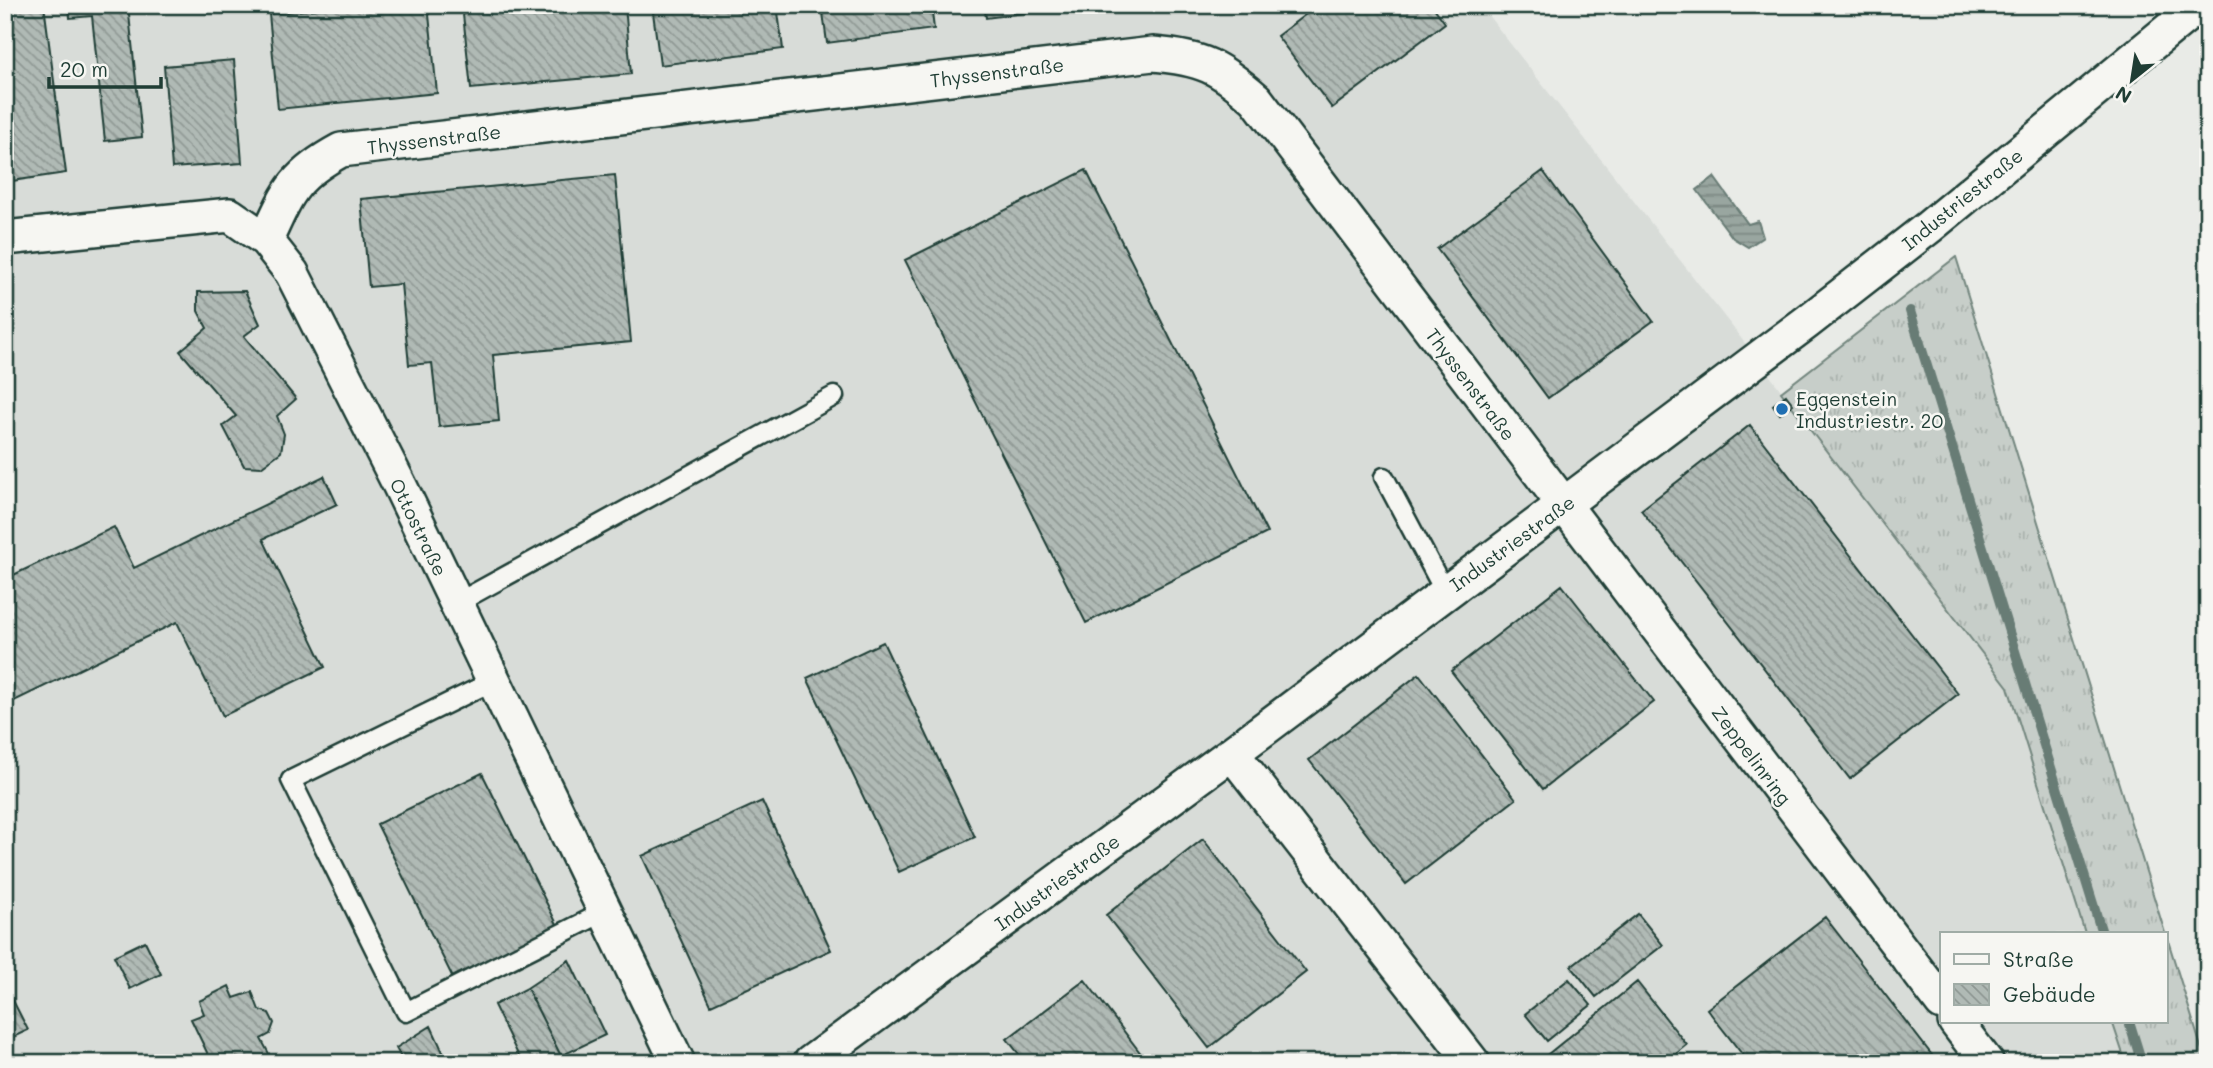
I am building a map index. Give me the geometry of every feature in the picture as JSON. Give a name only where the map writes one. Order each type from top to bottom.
[{"type":"street","name":"Industriestraße","points":[[810,1063],[1232,754],[1929,227],[2199,5]]},
{"type":"street","name":"Thyssenstraße","points":[[266,240],[290,188],[312,166],[341,150],[1153,54],[1191,57],[1227,74],[1256,99],[1562,506]]},
{"type":"street","name":"Ottostraße","points":[[5,238],[230,215],[266,240],[292,273],[678,1063]]},
{"type":"street","name":"Zeppelinring","points":[[1562,506],[1940,1000]]},
{"type":"street","points":[[1232,754],[1473,1063]]},
{"type":"street","points":[[1957,1023],[1987,1063]]},
{"type":"lane","points":[[455,604],[834,396]]},
{"type":"lane","points":[[1384,477],[1445,592]]},
{"type":"lane","points":[[493,681],[291,780],[297,793],[406,1012],[606,911]]},
{"type":"shaded area","points":[[5,5],[1480,5],[1734,329],[2008,687],[2085,932],[1940,932],[1940,1023],[2113,1023],[2126,1063],[5,1063]]},
{"type":"shaded area","points":[[1714,177],[1748,224],[1758,221],[1763,237],[1748,247],[1733,238],[1697,190]]},
{"type":"green space","points":[[1956,257],[2165,932],[2085,932],[2008,687],[1781,392]]},
{"type":"green space","points":[[2168,940],[2206,1063],[2126,1063],[2113,1023],[2168,1023]]},
{"type":"building","points":[[5,5],[44,5],[66,173],[5,182]]},
{"type":"building","points":[[69,5],[128,5],[142,137],[105,141],[92,16],[70,18]]},
{"type":"building","points":[[354,5],[428,5],[437,93],[278,109],[269,14]]},
{"type":"building","points":[[462,5],[625,5],[631,74],[471,89]]},
{"type":"building","points":[[652,5],[777,5],[783,49],[660,65]]},
{"type":"building","points":[[822,5],[931,5],[934,29],[827,43]]},
{"type":"building","points":[[984,5],[1085,5],[986,18]]},
{"type":"building","points":[[1318,5],[1432,5],[1445,23],[1332,108],[1277,36]]},
{"type":"building","points":[[234,60],[242,163],[172,168],[164,66]]},
{"type":"building","points":[[1086,170],[1267,533],[1086,623],[905,260]]},
{"type":"building","points":[[1543,171],[1653,321],[1548,398],[1437,249]]},
{"type":"building","points":[[615,175],[631,342],[493,355],[499,421],[439,427],[432,363],[409,365],[401,284],[369,287],[361,199]]},
{"type":"building","points":[[245,291],[260,324],[244,336],[296,399],[277,416],[284,434],[281,452],[261,467],[244,466],[223,426],[236,416],[180,351],[207,328],[198,311],[198,292]]},
{"type":"building","name":"Eggenstein Industriestr. 20","points":[[1786,395],[1793,404],[1780,414],[1773,405]]},
{"type":"building","points":[[1750,425],[1958,694],[1850,779],[1641,510]]},
{"type":"building","points":[[324,476],[337,504],[263,539],[325,667],[223,716],[177,622],[8,704],[5,699],[5,579],[114,527],[134,568]]},
{"type":"building","points":[[1562,585],[1654,702],[1543,789],[1451,671]]},
{"type":"building","points":[[883,642],[975,837],[899,872],[807,678]]},
{"type":"building","points":[[1419,674],[1516,799],[1406,884],[1309,760]]},
{"type":"building","points":[[482,773],[558,926],[453,978],[377,824]]},
{"type":"building","points":[[762,801],[831,950],[711,1005],[642,856]]},
{"type":"building","points":[[1203,839],[1306,972],[1209,1048],[1106,915]]},
{"type":"building","points":[[1638,914],[1663,945],[1596,997],[1571,966]]},
{"type":"building","points":[[1825,917],[1938,1063],[1749,1063],[1707,1009]]},
{"type":"building","points":[[145,941],[161,974],[130,989],[114,956]]},
{"type":"building","points":[[569,960],[605,1035],[561,1056],[527,988]]},
{"type":"building","points":[[1569,979],[1591,1005],[1547,1041],[1525,1014]]},
{"type":"building","points":[[1085,980],[1148,1063],[1026,1063],[1007,1039]]},
{"type":"building","points":[[1637,982],[1687,1045],[1665,1063],[1545,1063],[1542,1059]]},
{"type":"building","points":[[5,985],[28,1030],[5,1041]]},
{"type":"building","points":[[229,986],[234,998],[252,992],[259,1010],[269,1013],[274,1023],[270,1034],[261,1039],[274,1063],[212,1063],[191,1019],[204,1014],[199,1001]]},
{"type":"building","points":[[527,988],[565,1063],[522,1063],[494,1005]]},
{"type":"building","points":[[431,1026],[448,1063],[404,1063],[396,1048]]},
{"type":"waterway","points":[[1910,311],[2102,932]]},
{"type":"waterway","points":[[2130,1023],[2142,1063]]},
{"type":"place","name":"Eggenstein Industriestr. 20","points":[[1782,409]]}]
